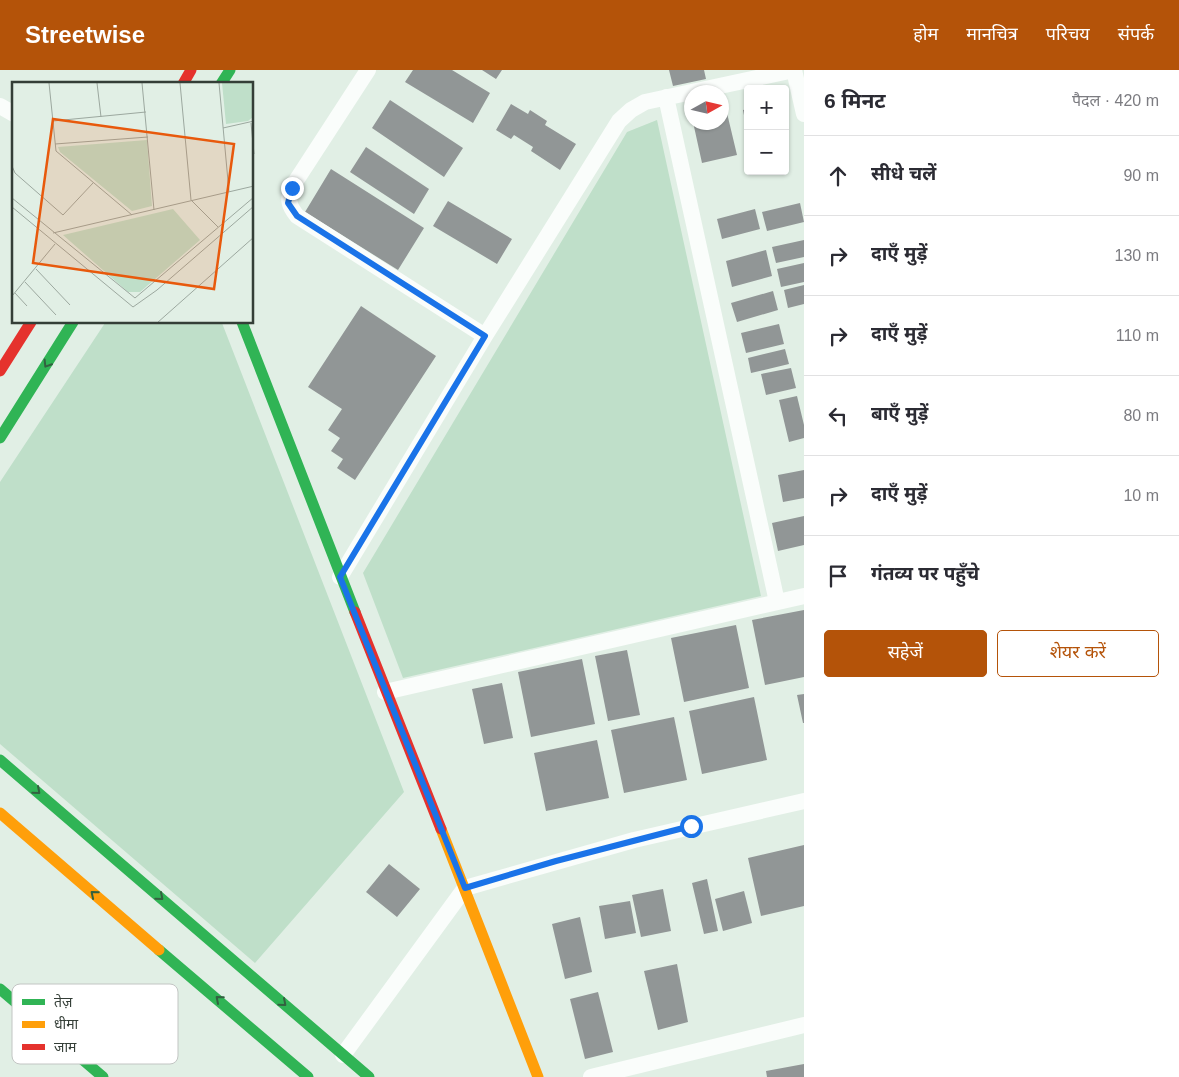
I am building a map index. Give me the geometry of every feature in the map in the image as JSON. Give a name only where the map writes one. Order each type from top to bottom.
[{"type":"street","points":[[184,82],[191,70]]},
{"type":"street","points":[[222,82],[230,70]]},
{"type":"street","points":[[368,70],[292,188],[288,203],[297,216],[485,336]]},
{"type":"street","points":[[340,577],[485,336],[620,121],[631,110],[646,102],[666,97],[794,70],[804,114]]},
{"type":"street","points":[[666,97],[777,602]]},
{"type":"street","points":[[0,106],[12,113]]},
{"type":"street","points":[[0,370],[30,324]]},
{"type":"street","points":[[0,438],[72,324]]},
{"type":"street","points":[[243,324],[385,692],[465,888],[538,1077]]},
{"type":"street","points":[[385,692],[804,596]]},
{"type":"street","points":[[0,760],[369,1077]]},
{"type":"street","points":[[343,1054],[465,888],[634,840],[804,801]]},
{"type":"street","points":[[0,813],[308,1077]]},
{"type":"street","points":[[0,989],[12,999]]},
{"type":"street","points":[[591,1077],[804,1025]]},
{"type":"street","points":[[88,1064],[103,1077]]},
{"type":"green space","points":[[657,120],[761,596],[403,678],[363,573],[627,132]]},
{"type":"green space","points":[[104,324],[222,324],[404,792],[255,963],[0,744],[0,482]]},
{"type":"building","points":[[413,70],[452,70],[490,93],[473,123],[405,82]]},
{"type":"building","points":[[482,70],[502,70],[496,79]]},
{"type":"building","points":[[669,70],[704,70],[706,79],[673,86]]},
{"type":"building","points":[[390,100],[463,148],[444,177],[372,128]]},
{"type":"building","points":[[511,104],[528,114],[530,110],[547,121],[545,125],[576,144],[560,170],[531,151],[533,147],[514,135],[511,139],[496,130]]},
{"type":"building","points":[[729,121],[737,155],[702,163],[695,130],[729,130]]},
{"type":"building","points":[[366,147],[429,189],[414,214],[350,172]]},
{"type":"building","points":[[331,169],[424,228],[398,270],[305,212]]},
{"type":"building","points":[[448,201],[512,239],[497,264],[433,226]]},
{"type":"building","points":[[800,203],[804,222],[767,231],[762,212]]},
{"type":"building","points":[[755,209],[760,229],[722,239],[717,219]]},
{"type":"building","points":[[804,240],[804,257],[776,263],[772,247]]},
{"type":"building","points":[[766,250],[772,276],[732,287],[726,261]]},
{"type":"building","points":[[804,263],[804,282],[781,287],[777,269]]},
{"type":"building","points":[[804,285],[804,304],[788,308],[784,290]]},
{"type":"building","points":[[773,291],[778,310],[737,322],[731,303]]},
{"type":"building","points":[[361,306],[436,356],[355,480],[337,468],[343,459],[331,451],[340,438],[328,430],[342,409],[308,387]]},
{"type":"building","points":[[779,324],[784,344],[746,353],[741,333]]},
{"type":"building","points":[[785,349],[789,364],[751,373],[748,358]]},
{"type":"building","points":[[791,368],[796,388],[766,395],[761,374]]},
{"type":"building","points":[[797,396],[804,425],[804,438],[789,442],[779,400]]},
{"type":"building","points":[[804,470],[804,498],[783,502],[778,475]]},
{"type":"building","points":[[804,516],[804,545],[778,551],[772,523]]},
{"type":"building","points":[[804,610],[804,677],[765,685],[752,620]]},
{"type":"building","points":[[736,625],[749,688],[684,702],[671,638]]},
{"type":"building","points":[[627,650],[640,715],[608,721],[595,656]]},
{"type":"building","points":[[582,659],[595,724],[531,737],[518,672]]},
{"type":"building","points":[[502,683],[513,738],[484,744],[472,689]]},
{"type":"building","points":[[804,694],[804,723],[803,723],[797,695]]},
{"type":"building","points":[[754,697],[767,760],[702,774],[689,711]]},
{"type":"building","points":[[674,717],[687,780],[624,793],[611,730]]},
{"type":"building","points":[[597,740],[609,798],[546,811],[534,753]]},
{"type":"building","points":[[804,845],[804,906],[761,916],[748,858]]},
{"type":"building","points":[[389,864],[420,889],[397,917],[366,892]]},
{"type":"building","points":[[707,879],[718,931],[704,934],[692,883]]},
{"type":"building","points":[[663,889],[671,931],[641,937],[632,895]]},
{"type":"building","points":[[744,891],[752,923],[723,931],[715,899]]},
{"type":"building","points":[[630,901],[636,933],[605,939],[599,906]]},
{"type":"building","points":[[580,917],[592,972],[565,979],[552,924]]},
{"type":"building","points":[[677,964],[688,1022],[658,1030],[644,971]]},
{"type":"building","points":[[598,992],[613,1052],[585,1059],[570,999]]},
{"type":"building","points":[[804,1064],[804,1077],[767,1077],[766,1071]]},
{"type":"traffic: fast","points":[[222,82],[230,70]]},
{"type":"traffic: fast","points":[[0,438],[72,324]]},
{"type":"traffic: fast","points":[[243,324],[355,612]]},
{"type":"traffic: fast","points":[[0,760],[369,1077]]},
{"type":"traffic: fast","points":[[159,950],[308,1077]]},
{"type":"traffic: fast","points":[[0,989],[12,999]]},
{"type":"traffic: fast","points":[[88,1064],[103,1077]]},
{"type":"traffic: slow","points":[[0,813],[159,950]]},
{"type":"traffic: slow","points":[[441,829],[538,1077]]},
{"type":"traffic: jam","points":[[184,82],[191,70]]},
{"type":"traffic: jam","points":[[0,371],[30,324]]},
{"type":"traffic: jam","points":[[355,612],[441,829]]},
{"type":"route","points":[[292,188],[288,203],[297,216],[485,336],[340,577],[465,888],[556,861],[691,826]]}]
